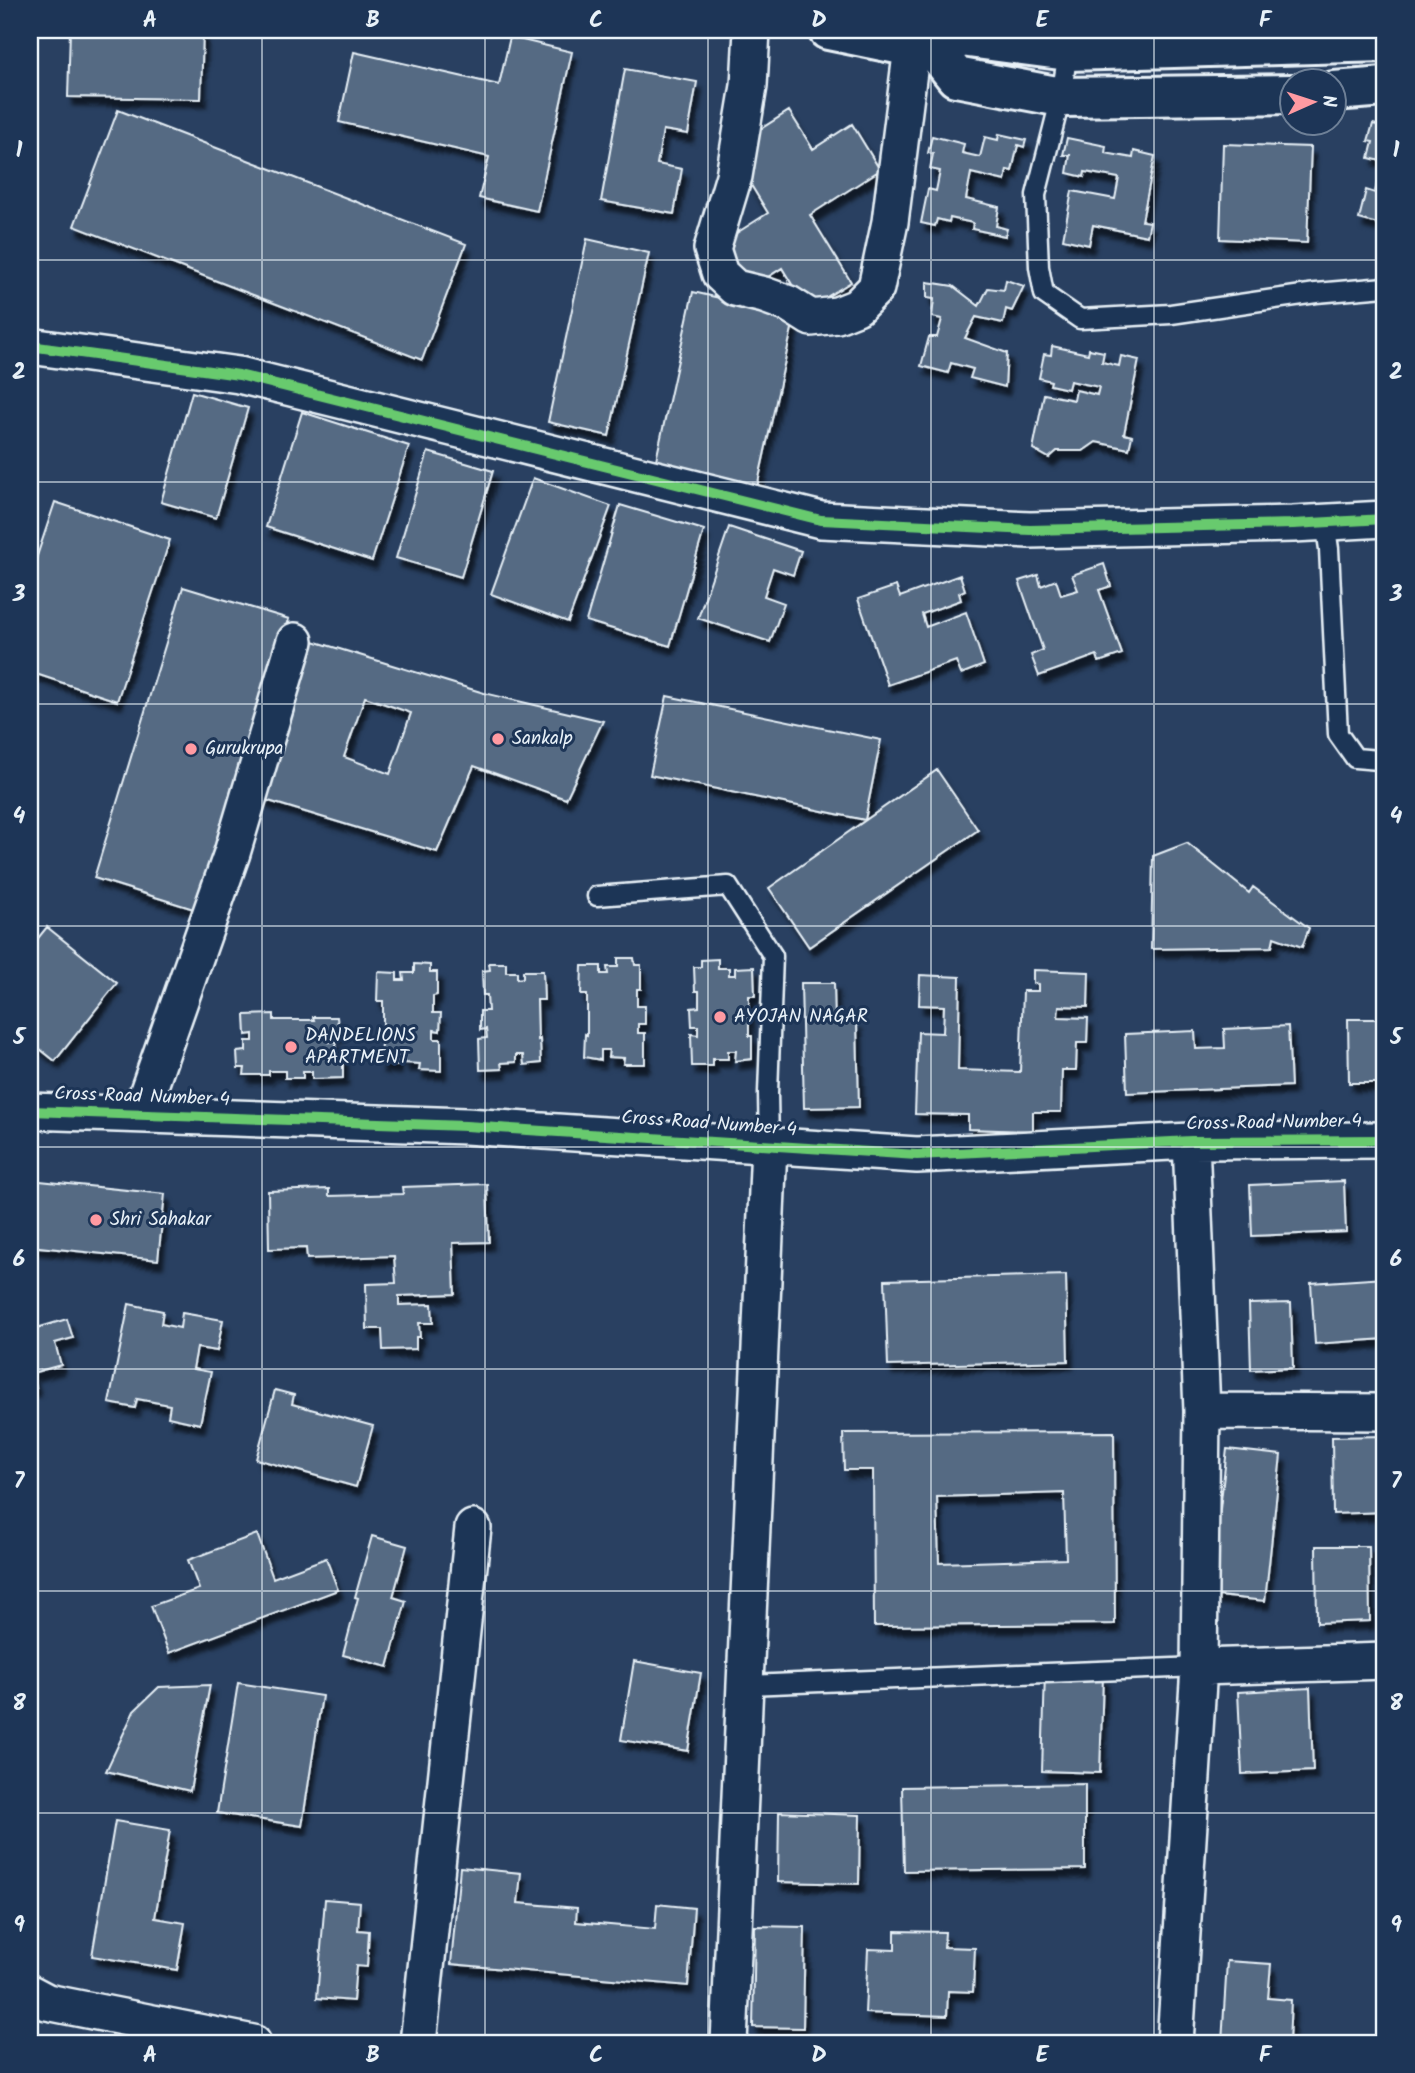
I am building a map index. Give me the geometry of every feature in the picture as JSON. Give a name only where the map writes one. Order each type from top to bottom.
[{"type":"street","points":[[752,30],[749,86],[734,176],[712,250],[720,274],[735,288],[789,304],[811,318],[837,315],[857,307],[876,288],[924,50]]},
{"type":"street","points":[[828,30],[924,50],[956,77],[1061,97],[1278,94]]},
{"type":"street","points":[[924,50],[961,37],[1068,51],[1385,42]]},
{"type":"street","points":[[1348,90],[1385,87]]},
{"type":"street","points":[[30,346],[239,374],[821,520],[1030,530],[1385,519]]},
{"type":"street","points":[[140,1114],[232,853],[295,641]]},
{"type":"street","name":"Cross Road Number 4","points":[[30,1111],[466,1126],[917,1155],[1191,1141],[1385,1140]]},
{"type":"street","points":[[1175,2043],[1199,1667],[1202,1410],[1191,1141]]},
{"type":"street","points":[[729,2043],[769,1146]]},
{"type":"street","points":[[1202,1410],[1385,1412]]},
{"type":"street","points":[[418,2043],[472,1528]]},
{"type":"street","points":[[1199,1667],[1385,1661]]},
{"type":"street","points":[[30,1993],[47,2002],[253,2043]]},
{"type":"lane","points":[[1068,51],[1061,97],[1036,195],[1039,267],[1044,294],[1080,319],[1171,314],[1316,293],[1385,288]]},
{"type":"lane","points":[[1325,522],[1329,549],[1338,734],[1355,758],[1385,758]]},
{"type":"lane","points":[[597,895],[727,886],[773,956],[768,1093],[769,1146]]},
{"type":"lane","points":[[745,1685],[1199,1667]]},
{"type":"building","points":[[70,30],[203,30],[201,99],[68,97]]},
{"type":"building","points":[[510,37],[572,52],[537,211],[479,198],[489,157],[339,122],[354,52],[499,85]]},
{"type":"building","points":[[625,69],[697,82],[688,134],[663,130],[657,164],[682,169],[674,214],[601,201]]},
{"type":"building","points":[[118,110],[466,244],[422,360],[74,226]]},
{"type":"building","points":[[789,111],[813,149],[852,124],[880,170],[810,215],[851,282],[807,309],[782,268],[742,294],[713,248],[768,213],[729,149]]},
{"type":"building","points":[[1373,124],[1385,127],[1385,162],[1369,158],[1373,142],[1368,141]]},
{"type":"building","points":[[999,134],[1026,140],[1024,147],[1018,145],[1012,171],[1007,170],[1005,181],[971,173],[966,199],[999,207],[996,226],[1007,229],[1005,236],[972,229],[973,223],[950,218],[949,222],[937,219],[935,226],[921,223],[928,189],[936,191],[940,171],[930,169],[933,154],[928,153],[932,136],[964,144],[962,153],[980,157],[985,137],[998,140]]},
{"type":"building","points":[[1067,138],[1106,146],[1105,153],[1133,158],[1134,151],[1155,156],[1142,221],[1150,222],[1147,236],[1093,225],[1089,245],[1063,239],[1072,191],[1115,199],[1119,178],[1085,172],[1084,177],[1067,173],[1070,155],[1063,155]]},
{"type":"building","points":[[1223,144],[1311,147],[1307,243],[1220,239]]},
{"type":"building","points":[[1377,183],[1385,185],[1385,226],[1359,219],[1366,190],[1375,193]]},
{"type":"building","points":[[587,239],[649,253],[609,436],[548,422]]},
{"type":"building","points":[[1006,280],[1024,286],[1012,311],[1006,309],[1003,323],[976,317],[965,338],[1007,353],[1005,387],[970,378],[973,369],[951,363],[948,373],[921,366],[929,337],[937,337],[942,319],[932,317],[934,299],[927,298],[927,282],[953,286],[979,306],[988,288],[1004,290]]},
{"type":"building","points":[[693,292],[795,315],[756,492],[654,469]]},
{"type":"building","points":[[1052,346],[1088,354],[1089,349],[1104,352],[1102,362],[1119,366],[1121,356],[1139,360],[1124,434],[1132,436],[1129,449],[1096,442],[1083,451],[1057,451],[1049,458],[1033,449],[1044,394],[1074,400],[1076,390],[1097,395],[1099,387],[1070,381],[1068,389],[1050,385],[1051,381],[1039,378],[1044,354],[1051,355]]},
{"type":"building","points":[[192,392],[248,408],[216,518],[161,502]]},
{"type":"building","points":[[302,412],[409,446],[372,561],[266,527]]},
{"type":"building","points":[[428,452],[493,471],[461,577],[396,558]]},
{"type":"building","points":[[533,478],[611,506],[568,622],[491,594]]},
{"type":"building","points":[[55,502],[170,540],[117,701],[30,672],[30,577]]},
{"type":"building","points":[[620,505],[704,530],[670,646],[586,621]]},
{"type":"building","points":[[729,527],[801,551],[793,575],[773,568],[764,596],[784,603],[770,642],[698,618]]},
{"type":"building","points":[[1104,564],[1111,586],[1099,590],[1122,654],[1099,662],[1097,655],[1039,676],[1031,655],[1043,650],[1019,581],[1038,575],[1041,586],[1056,580],[1061,595],[1078,590],[1072,575]]},
{"type":"building","points":[[960,575],[965,590],[959,593],[961,600],[922,614],[926,627],[966,612],[984,665],[961,674],[956,661],[888,685],[858,599],[896,586],[900,597]]},
{"type":"building","name":"Gurukrupa","points":[[183,587],[289,619],[200,911],[94,878]]},
{"type":"building","name":"Sankalp","points":[[310,640],[484,693],[603,721],[566,799],[474,766],[437,852],[262,799]],"holes":[[[365,697],[411,713],[390,774],[344,757]]]},
{"type":"building","points":[[667,696],[881,740],[865,820],[650,775]]},
{"type":"building","points":[[937,770],[978,830],[809,947],[769,888]]},
{"type":"building","points":[[1187,843],[1249,893],[1253,887],[1309,928],[1302,947],[1274,937],[1272,947],[1151,949],[1153,856]]},
{"type":"building","points":[[47,927],[117,983],[55,1061],[30,1041],[30,948]]},
{"type":"building","points":[[618,958],[634,958],[635,965],[641,965],[641,989],[637,989],[637,1006],[645,1006],[645,1024],[638,1024],[638,1033],[645,1033],[645,1064],[623,1064],[624,1058],[608,1057],[609,1050],[601,1050],[601,1060],[584,1057],[587,995],[581,995],[582,966],[601,966],[601,974],[608,974],[607,967],[618,967]]},
{"type":"building","name":"AYOJAN NAGAR","points":[[718,959],[718,968],[729,968],[729,975],[735,975],[735,968],[754,967],[755,996],[749,996],[752,1059],[735,1061],[736,1051],[728,1051],[728,1059],[713,1059],[713,1066],[692,1066],[691,1034],[698,1035],[698,1026],[692,1026],[691,1008],[699,1007],[694,967],[701,967],[701,960]]},
{"type":"building","points":[[489,963],[506,963],[506,972],[517,972],[517,979],[523,978],[523,971],[543,971],[544,1000],[537,1000],[541,1063],[524,1065],[523,1055],[516,1055],[516,1062],[501,1063],[502,1069],[480,1070],[479,1039],[487,1038],[486,1029],[480,1030],[480,1011],[488,1011],[487,995],[483,995],[482,971],[490,970]]},
{"type":"building","points":[[414,964],[430,965],[430,972],[437,972],[437,995],[433,996],[433,1013],[441,1013],[440,1031],[434,1030],[434,1039],[441,1039],[441,1071],[419,1070],[420,1064],[404,1063],[405,1056],[397,1056],[397,1066],[380,1064],[383,1001],[377,1001],[378,972],[397,973],[397,980],[404,980],[403,973],[414,973]]},
{"type":"building","points":[[1033,970],[1089,972],[1088,1007],[1059,1006],[1058,1017],[1088,1018],[1087,1043],[1077,1043],[1076,1070],[1062,1070],[1061,1112],[1033,1112],[1033,1131],[968,1129],[968,1115],[915,1114],[918,1032],[943,1033],[944,1006],[919,1005],[920,975],[960,977],[958,1070],[1020,1072],[1023,991],[1038,991],[1038,984],[1033,983]]},
{"type":"building","points":[[801,983],[834,983],[835,1022],[857,1022],[859,1107],[804,1108]]},
{"type":"building","name":"DANDELIONS APARTMENT","points":[[274,1014],[274,1020],[337,1017],[339,1034],[329,1034],[329,1042],[336,1041],[336,1056],[343,1057],[343,1078],[312,1079],[312,1072],[303,1072],[303,1078],[285,1078],[285,1071],[269,1071],[269,1075],[244,1075],[245,1068],[238,1068],[237,1052],[246,1051],[246,1041],[253,1041],[253,1034],[246,1035],[245,1015]]},
{"type":"building","points":[[1348,1019],[1385,1019],[1385,1083],[1349,1083]]},
{"type":"building","points":[[1288,1026],[1291,1086],[1127,1093],[1125,1034],[1195,1031],[1196,1049],[1225,1048],[1224,1029]]},
{"type":"building","name":"Shri Sahakar","points":[[30,1180],[165,1194],[158,1260],[30,1246]]},
{"type":"building","points":[[1344,1181],[1346,1232],[1252,1236],[1250,1185]]},
{"type":"building","points":[[487,1184],[489,1242],[453,1243],[455,1294],[399,1296],[399,1305],[432,1304],[433,1323],[419,1323],[420,1337],[416,1337],[416,1349],[383,1350],[382,1329],[367,1329],[366,1284],[396,1283],[394,1256],[307,1259],[306,1248],[269,1249],[268,1191],[329,1189],[329,1196],[403,1194],[402,1187]]},
{"type":"building","points":[[1066,1275],[1068,1361],[888,1366],[885,1280]]},
{"type":"building","points":[[1385,1278],[1385,1339],[1315,1344],[1311,1283]]},
{"type":"building","points":[[1291,1303],[1293,1368],[1251,1370],[1249,1304]]},
{"type":"building","points":[[129,1304],[163,1311],[161,1324],[180,1328],[182,1313],[223,1320],[217,1351],[197,1348],[193,1369],[211,1372],[200,1424],[168,1417],[170,1405],[137,1399],[135,1408],[109,1403]]},
{"type":"building","points":[[67,1319],[73,1338],[55,1343],[61,1365],[32,1373],[36,1388],[30,1389],[30,1330]]},
{"type":"building","points":[[275,1390],[294,1395],[292,1404],[373,1426],[356,1487],[256,1459]]},
{"type":"building","points":[[1114,1432],[1115,1624],[874,1626],[873,1470],[844,1470],[843,1433]]},
{"type":"building","points":[[1385,1436],[1385,1512],[1333,1514],[1332,1437]]},
{"type":"building","points":[[1227,1449],[1281,1455],[1265,1601],[1210,1595]]},
{"type":"building","points":[[1064,1493],[1066,1559],[939,1563],[937,1497]]},
{"type":"building","points":[[257,1534],[273,1578],[326,1558],[338,1590],[169,1653],[151,1606],[199,1589],[188,1560]]},
{"type":"building","points":[[372,1536],[407,1546],[393,1597],[406,1601],[388,1667],[343,1655]]},
{"type":"building","points":[[1316,1546],[1369,1546],[1370,1621],[1317,1623]]},
{"type":"building","points":[[634,1661],[701,1673],[688,1751],[621,1740]]},
{"type":"building","points":[[1045,1673],[1103,1676],[1100,1773],[1042,1771]]},
{"type":"building","points":[[238,1683],[322,1696],[302,1826],[217,1813]]},
{"type":"building","points":[[210,1685],[190,1791],[106,1771],[134,1711],[159,1687]]},
{"type":"building","points":[[1310,1688],[1313,1771],[1242,1774],[1238,1692]]},
{"type":"building","points":[[1085,1784],[1085,1869],[904,1871],[902,1787]]},
{"type":"building","points":[[779,1812],[860,1815],[859,1884],[778,1882]]},
{"type":"building","points":[[115,1821],[170,1830],[155,1918],[185,1923],[177,1970],[92,1956]]},
{"type":"building","points":[[460,1867],[521,1873],[518,1903],[577,1908],[576,1922],[655,1929],[657,1904],[694,1908],[688,1986],[451,1964]]},
{"type":"building","points":[[325,1899],[360,1902],[358,1930],[369,1931],[367,1967],[356,1966],[353,2001],[317,1998]]},
{"type":"building","points":[[755,1926],[805,1927],[803,2028],[753,2027]]},
{"type":"building","points":[[895,1931],[945,1932],[944,1947],[975,1948],[973,1992],[948,1991],[947,2016],[865,2013],[868,1949],[895,1950]]},
{"type":"building","points":[[1227,1961],[1271,1964],[1268,1998],[1291,2000],[1289,2043],[1222,2043]]},
{"type":"cycle path","points":[[30,346],[239,375],[821,520],[1030,530],[1293,524],[1385,519]]},
{"type":"cycle path","points":[[30,1111],[466,1126],[917,1155],[1191,1141],[1385,1140]]},
{"type":"place","name":"Sankalp","points":[[498,739]]},
{"type":"place","name":"Gurukrupa","points":[[191,749]]},
{"type":"place","name":"AYOJAN NAGAR","points":[[720,1017]]},
{"type":"place","name":"DANDELIONS APARTMENT","points":[[291,1047]]},
{"type":"place","name":"Shri Sahakar","points":[[96,1220]]}]
